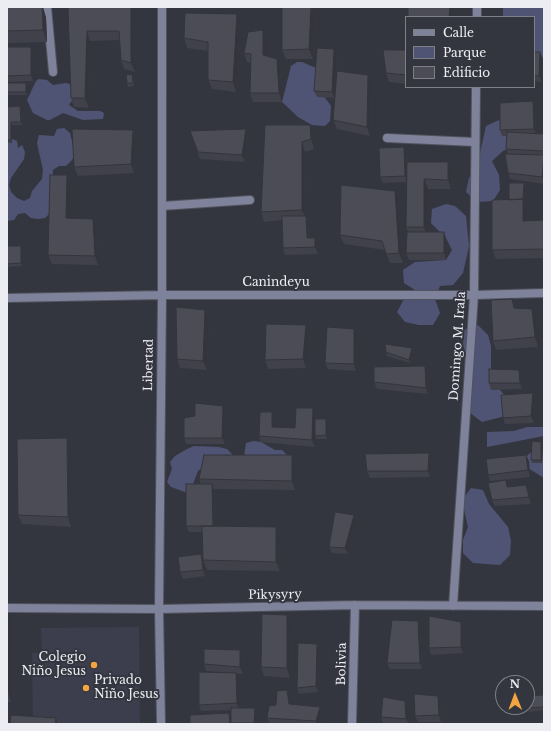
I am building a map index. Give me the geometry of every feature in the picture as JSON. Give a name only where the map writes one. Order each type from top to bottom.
[{"type":"street","points":[[47,7],[53,72]]},
{"type":"street","name":"Libertad","points":[[161,724],[159,609],[162,295],[162,7]]},
{"type":"street","name":"Domingo M. Irala","points":[[453,606],[474,295],[476,88]]},
{"type":"street","points":[[387,138],[475,142]]},
{"type":"street","points":[[162,206],[250,200]]},
{"type":"street","name":"Canindeyu","points":[[7,298],[162,295],[474,295],[544,293]]},
{"type":"street","name":"Pikysyry","points":[[7,608],[159,609],[355,605],[544,606]]},
{"type":"street","name":"Bolivia","points":[[352,724],[355,605]]},
{"type":"shaded area","name":"Privado Niño Jesus","points":[[139,627],[140,724],[33,724],[32,653],[42,652],[41,628]]},
{"type":"green space","points":[[503,7],[544,7],[543,59],[535,57],[535,16],[503,16]]},
{"type":"green space","points":[[297,62],[302,62],[316,68],[320,75],[318,88],[331,106],[330,121],[325,126],[312,125],[298,117],[282,102],[291,66]]},
{"type":"green space","points":[[39,79],[47,80],[53,85],[66,83],[73,85],[73,99],[69,105],[78,111],[100,111],[104,113],[103,119],[83,120],[63,113],[50,120],[47,120],[33,113],[27,100],[36,81]]},
{"type":"green space","points":[[499,120],[508,130],[516,145],[503,151],[492,161],[499,175],[500,190],[493,201],[477,202],[466,192],[469,178],[477,167],[486,126]]},
{"type":"green space","points":[[64,128],[70,133],[75,154],[66,166],[59,166],[53,170],[50,213],[45,218],[38,219],[31,218],[25,213],[18,214],[14,220],[7,221],[7,140],[10,138],[17,141],[18,148],[22,145],[25,152],[24,159],[11,178],[9,185],[11,192],[17,198],[24,201],[30,198],[32,191],[42,179],[43,170],[37,143],[39,135],[54,136],[57,129]]},
{"type":"green space","points":[[446,204],[455,206],[466,216],[469,246],[463,273],[453,285],[440,286],[435,299],[440,313],[433,325],[419,325],[405,322],[397,312],[404,299],[415,290],[404,283],[403,270],[415,262],[446,260],[452,250],[446,238],[431,223],[432,209]]},
{"type":"green space","points":[[478,325],[488,335],[491,346],[491,375],[499,389],[510,401],[509,415],[482,422],[470,413],[467,358],[463,345],[464,330]]},
{"type":"green space","points":[[527,427],[544,427],[544,436],[487,447],[487,432],[514,431]]},
{"type":"green space","points":[[254,441],[261,442],[275,450],[282,450],[287,455],[204,467],[198,471],[193,484],[188,491],[185,492],[171,487],[167,482],[172,469],[170,462],[175,456],[187,449],[194,446],[219,447],[227,449],[237,459],[244,457],[246,443]]},
{"type":"green space","points":[[544,448],[544,478],[520,463],[530,453]]},
{"type":"green space","points":[[471,488],[483,490],[489,504],[508,527],[511,541],[510,555],[500,565],[473,563],[463,553],[463,540],[468,527],[462,500]]},
{"type":"building","points":[[7,7],[42,7],[43,30],[7,31]]},
{"type":"building","points":[[68,7],[131,7],[131,63],[121,60],[119,31],[87,31],[85,98],[71,98]]},
{"type":"building","points":[[282,7],[311,7],[309,49],[282,50]]},
{"type":"building","points":[[408,7],[450,7],[449,16],[408,16]]},
{"type":"building","points":[[185,13],[237,14],[233,82],[208,80],[208,42],[184,38]]},
{"type":"building","points":[[263,30],[263,55],[277,59],[279,93],[250,93],[251,54],[244,53],[248,32]]},
{"type":"building","points":[[7,47],[31,47],[31,75],[7,76]]},
{"type":"building","points":[[317,48],[334,49],[332,92],[314,91]]},
{"type":"building","points":[[383,50],[405,50],[405,75],[386,73]]},
{"type":"building","points":[[535,52],[540,52],[539,76],[535,75]]},
{"type":"building","points":[[337,71],[368,75],[367,127],[333,120]]},
{"type":"building","points":[[132,74],[133,83],[127,83],[126,75]]},
{"type":"building","points":[[7,83],[26,83],[26,92],[7,92]]},
{"type":"building","points":[[533,101],[534,129],[500,130],[500,103]]},
{"type":"building","points":[[20,106],[21,122],[11,122],[11,140],[7,140],[7,107]]},
{"type":"building","points":[[265,125],[310,125],[311,139],[302,142],[302,210],[261,212]]},
{"type":"building","points":[[72,129],[133,130],[131,164],[74,167]]},
{"type":"building","points":[[246,129],[242,155],[198,152],[190,131]]},
{"type":"building","points":[[507,132],[544,134],[544,151],[506,149]]},
{"type":"building","points":[[404,147],[405,176],[380,177],[379,148]]},
{"type":"building","points":[[505,154],[544,155],[542,177],[508,173]]},
{"type":"building","points":[[407,162],[448,162],[448,180],[424,179],[424,227],[406,227]]},
{"type":"building","points":[[50,175],[67,175],[66,218],[93,219],[95,256],[48,255]]},
{"type":"building","points":[[509,183],[524,183],[523,199],[509,200]]},
{"type":"building","points":[[341,185],[395,191],[399,253],[386,254],[382,241],[340,235]]},
{"type":"building","points":[[523,199],[523,221],[544,220],[544,249],[492,250],[492,200]]},
{"type":"building","points":[[282,216],[306,216],[307,238],[315,238],[315,247],[283,248]]},
{"type":"building","points":[[407,232],[444,232],[444,253],[406,253]]},
{"type":"building","points":[[7,246],[21,246],[21,263],[7,264]]},
{"type":"building","points":[[512,299],[514,308],[532,309],[535,337],[493,341],[491,300]]},
{"type":"building","points":[[176,307],[205,310],[203,361],[177,359]]},
{"type":"building","points":[[266,324],[306,325],[303,359],[265,360]]},
{"type":"building","points":[[327,327],[354,329],[354,364],[325,363]]},
{"type":"building","points":[[385,344],[412,348],[409,360],[386,352]]},
{"type":"building","points":[[425,366],[426,388],[374,382],[374,367]]},
{"type":"building","points":[[489,369],[519,370],[520,383],[489,383]]},
{"type":"building","points":[[533,393],[531,416],[503,418],[501,395]]},
{"type":"building","points":[[195,403],[223,406],[222,438],[184,438],[184,418],[195,416]]},
{"type":"building","points":[[296,408],[313,408],[312,440],[259,436],[260,412],[272,412],[272,427],[295,428]]},
{"type":"building","points":[[315,419],[326,419],[326,435],[315,436]]},
{"type":"building","points":[[67,438],[68,517],[18,515],[17,439]]},
{"type":"building","points":[[532,441],[541,442],[541,460],[531,460]]},
{"type":"building","points":[[429,453],[428,471],[367,471],[365,454]]},
{"type":"building","points":[[204,455],[292,455],[292,481],[199,479]]},
{"type":"building","points":[[526,455],[528,470],[488,475],[486,459]]},
{"type":"building","points":[[506,480],[507,487],[526,485],[529,497],[492,500],[488,483]]},
{"type":"building","points":[[186,484],[212,484],[213,526],[186,526]]},
{"type":"building","points":[[335,512],[354,515],[345,548],[329,547]]},
{"type":"building","points":[[202,526],[276,527],[276,562],[203,560]]},
{"type":"building","points":[[201,554],[203,570],[180,572],[178,557]]},
{"type":"building","points":[[262,614],[287,615],[287,668],[261,667]]},
{"type":"building","points":[[8,616],[8,692],[7,692]]},
{"type":"building","points":[[429,616],[461,622],[461,647],[429,648]]},
{"type":"building","points":[[392,620],[418,621],[420,663],[387,663]]},
{"type":"building","points":[[298,643],[317,644],[316,686],[297,688]]},
{"type":"building","points":[[204,649],[240,650],[240,667],[204,664]]},
{"type":"building","points":[[199,672],[236,673],[237,703],[199,705]]},
{"type":"building","points":[[287,690],[289,704],[320,707],[316,721],[267,718],[269,706],[276,705],[277,691]]},
{"type":"building","points":[[414,694],[438,696],[439,715],[415,716]]},
{"type":"building","points":[[544,695],[544,707],[535,708],[535,696]]},
{"type":"building","points":[[383,697],[405,701],[406,719],[381,717]]},
{"type":"building","points":[[231,708],[255,708],[254,723],[231,723]]},
{"type":"building","points":[[229,713],[230,724],[190,724],[190,715]]},
{"type":"building","points":[[11,715],[56,718],[55,724],[10,724]]},
{"type":"place","name":"Colegio Niño Jesus","points":[[94,665]]},
{"type":"place","name":"Privado Niño Jesus","points":[[86,688]]}]
